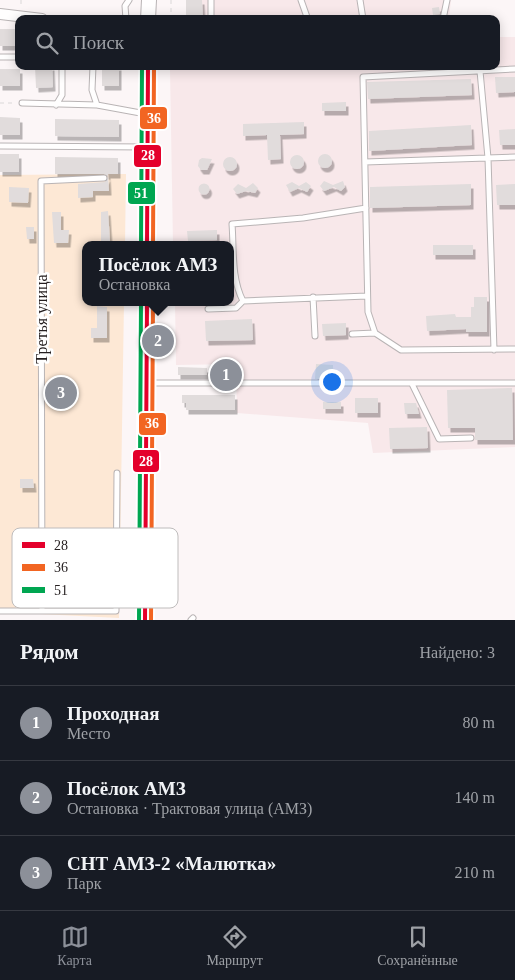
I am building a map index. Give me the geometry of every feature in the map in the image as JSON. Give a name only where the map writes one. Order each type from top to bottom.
[{"type":"street","points":[[148,15],[149,0]]},
{"type":"street","points":[[0,14],[15,16]]},
{"type":"street","points":[[147,241],[148,70]]},
{"type":"street","points":[[145,528],[147,306]]},
{"type":"lane","points":[[126,15],[125,6],[129,0]]},
{"type":"lane","points":[[210,0],[211,15]]},
{"type":"lane","points":[[301,0],[306,15]]},
{"type":"lane","points":[[360,0],[362,15]]},
{"type":"lane","points":[[445,15],[447,0]]},
{"type":"lane","points":[[0,57],[15,57]]},
{"type":"lane","points":[[500,70],[515,69]]},
{"type":"lane","points":[[56,105],[62,96],[62,70]]},
{"type":"lane","points":[[93,70],[92,90],[97,105]]},
{"type":"lane","points":[[375,333],[368,312],[362,77],[498,70]]},
{"type":"lane","points":[[480,71],[488,158],[494,350]]},
{"type":"lane","points":[[22,103],[97,105],[148,114]]},
{"type":"lane","points":[[0,146],[148,147]]},
{"type":"lane","points":[[365,162],[515,156]]},
{"type":"lane","name":"Третья улица","points":[[42,528],[41,180],[104,178]]},
{"type":"lane","points":[[233,241],[232,224],[303,218],[366,208]]},
{"type":"lane","points":[[234,270],[238,291],[243,301]]},
{"type":"lane","points":[[208,309],[236,308],[243,301],[368,296]]},
{"type":"lane","points":[[313,297],[315,336]]},
{"type":"lane","points":[[352,334],[375,333],[401,350],[515,349]]},
{"type":"lane","points":[[146,383],[515,384]]},
{"type":"lane","points":[[412,384],[439,439],[471,438]]},
{"type":"lane","points":[[117,473],[117,528]]},
{"type":"lane","name":"Третья улица","points":[[42,608],[42,612]]},
{"type":"lane","points":[[0,611],[116,611],[116,608]]},
{"type":"path","points":[[171,0],[171,15]]},
{"type":"path","points":[[0,103],[22,103]]},
{"type":"shaded area","points":[[186,0],[451,0],[449,15],[186,15]]},
{"type":"shaded area","points":[[500,37],[515,37],[515,447],[373,453],[368,423],[237,413],[236,364],[176,365],[175,306],[234,306],[234,241],[173,241],[170,70],[500,70]]},
{"type":"shaded area","points":[[126,174],[125,241],[82,241],[82,306],[124,306],[120,528],[12,528],[12,608],[119,608],[119,618],[0,612],[0,175]]},
{"type":"building","points":[[186,0],[202,0],[203,15],[186,15]]},
{"type":"building","points":[[439,7],[440,14],[433,15],[432,8]]},
{"type":"building","points":[[0,29],[15,29],[15,46],[0,46]]},
{"type":"building","points":[[0,69],[20,70],[20,86],[0,86]]},
{"type":"building","points":[[35,70],[52,70],[53,87],[36,88]]},
{"type":"building","points":[[102,70],[119,70],[119,86],[102,86]]},
{"type":"building","points":[[495,77],[515,77],[515,92],[496,93]]},
{"type":"building","points":[[471,79],[472,95],[368,99],[367,82]]},
{"type":"building","points":[[346,102],[346,111],[322,111],[322,103]]},
{"type":"building","points":[[0,117],[20,118],[20,135],[0,135]]},
{"type":"building","points":[[55,119],[119,120],[119,137],[55,136]]},
{"type":"building","points":[[304,122],[304,134],[280,135],[281,159],[268,160],[267,135],[243,136],[243,124]]},
{"type":"building","points":[[471,125],[472,145],[369,151],[369,131]]},
{"type":"building","points":[[515,129],[515,145],[500,145],[499,130]]},
{"type":"building","points":[[0,154],[19,154],[19,172],[0,172]]},
{"type":"building","points":[[325,154],[330,156],[332,161],[330,166],[325,168],[320,166],[318,161],[320,156]]},
{"type":"building","points":[[297,155],[302,157],[304,162],[302,167],[297,169],[292,167],[290,162],[292,157]]},
{"type":"building","points":[[55,157],[118,158],[118,174],[108,174],[109,191],[93,191],[93,197],[78,198],[78,184],[105,182],[108,176],[104,174],[55,174]]},
{"type":"building","points":[[230,157],[235,159],[237,164],[235,169],[230,171],[225,169],[223,164],[225,159]]},
{"type":"building","points":[[202,158],[212,159],[207,170],[201,170],[198,166],[199,160]]},
{"type":"building","points":[[324,181],[333,185],[343,181],[345,187],[341,191],[334,187],[324,191],[320,186]]},
{"type":"building","points":[[292,182],[299,186],[306,182],[311,186],[307,192],[299,188],[290,192],[286,185]]},
{"type":"building","points":[[253,183],[258,188],[255,193],[246,191],[237,194],[233,189],[238,184],[246,188]]},
{"type":"building","points":[[202,184],[206,184],[209,189],[208,193],[202,194],[199,191],[199,187]]},
{"type":"building","points":[[471,184],[471,205],[370,208],[370,187]]},
{"type":"building","points":[[515,184],[515,205],[497,205],[496,185]]},
{"type":"building","points":[[9,187],[29,188],[28,203],[9,202]]},
{"type":"building","points":[[108,211],[110,241],[101,241],[101,212]]},
{"type":"building","points":[[52,212],[61,212],[61,230],[69,230],[68,243],[54,243]]},
{"type":"building","points":[[26,227],[34,227],[34,239],[27,239]]},
{"type":"building","points":[[217,230],[217,240],[188,241],[187,231]]},
{"type":"building","points":[[433,245],[473,245],[473,255],[433,255]]},
{"type":"building","points":[[474,297],[487,297],[487,332],[466,332],[466,329],[427,331],[426,316],[455,314],[456,317],[471,317]]},
{"type":"building","points":[[97,306],[107,307],[107,338],[91,338],[91,328],[97,328]]},
{"type":"building","points":[[252,319],[253,340],[206,341],[205,321]]},
{"type":"building","points":[[346,323],[346,335],[323,336],[322,324]]},
{"type":"building","points":[[316,364],[333,365],[333,379],[315,379]]},
{"type":"building","points":[[178,367],[207,368],[207,375],[178,375]]},
{"type":"building","points":[[230,370],[231,378],[222,379],[221,371]]},
{"type":"building","points":[[512,388],[513,440],[475,440],[475,428],[448,428],[447,390]]},
{"type":"building","points":[[182,395],[235,395],[235,410],[186,410],[186,403],[182,403]]},
{"type":"building","points":[[355,398],[378,398],[378,413],[355,413]]},
{"type":"building","points":[[323,402],[341,402],[341,409],[323,409]]},
{"type":"building","points":[[404,403],[416,403],[419,414],[405,414]]},
{"type":"building","points":[[427,427],[428,448],[390,449],[389,428]]},
{"type":"building","points":[[20,479],[33,479],[34,488],[20,488]]},
{"type":"transit line","name":"51","points":[[141,241],[142,70]]},
{"type":"transit line","name":"28","points":[[147,241],[148,70]]},
{"type":"transit line","name":"36","points":[[153,241],[154,70]]},
{"type":"transit line","name":"51","points":[[140,528],[141,306]]},
{"type":"transit line","name":"28","points":[[146,528],[147,306]]},
{"type":"transit line","name":"36","points":[[152,528],[153,306]]},
{"type":"transit line","name":"51","points":[[139,608],[139,620]]},
{"type":"transit line","name":"28","points":[[145,608],[145,620]]},
{"type":"transit line","name":"36","points":[[151,608],[151,620]]},
{"type":"place","name":"Посёлок АМЗ","points":[[158,341]]},
{"type":"place","name":"Проходная","points":[[226,375]]},
{"type":"place","name":"СНТ АМЗ-2 «Малютка»","points":[[61,393]]}]
